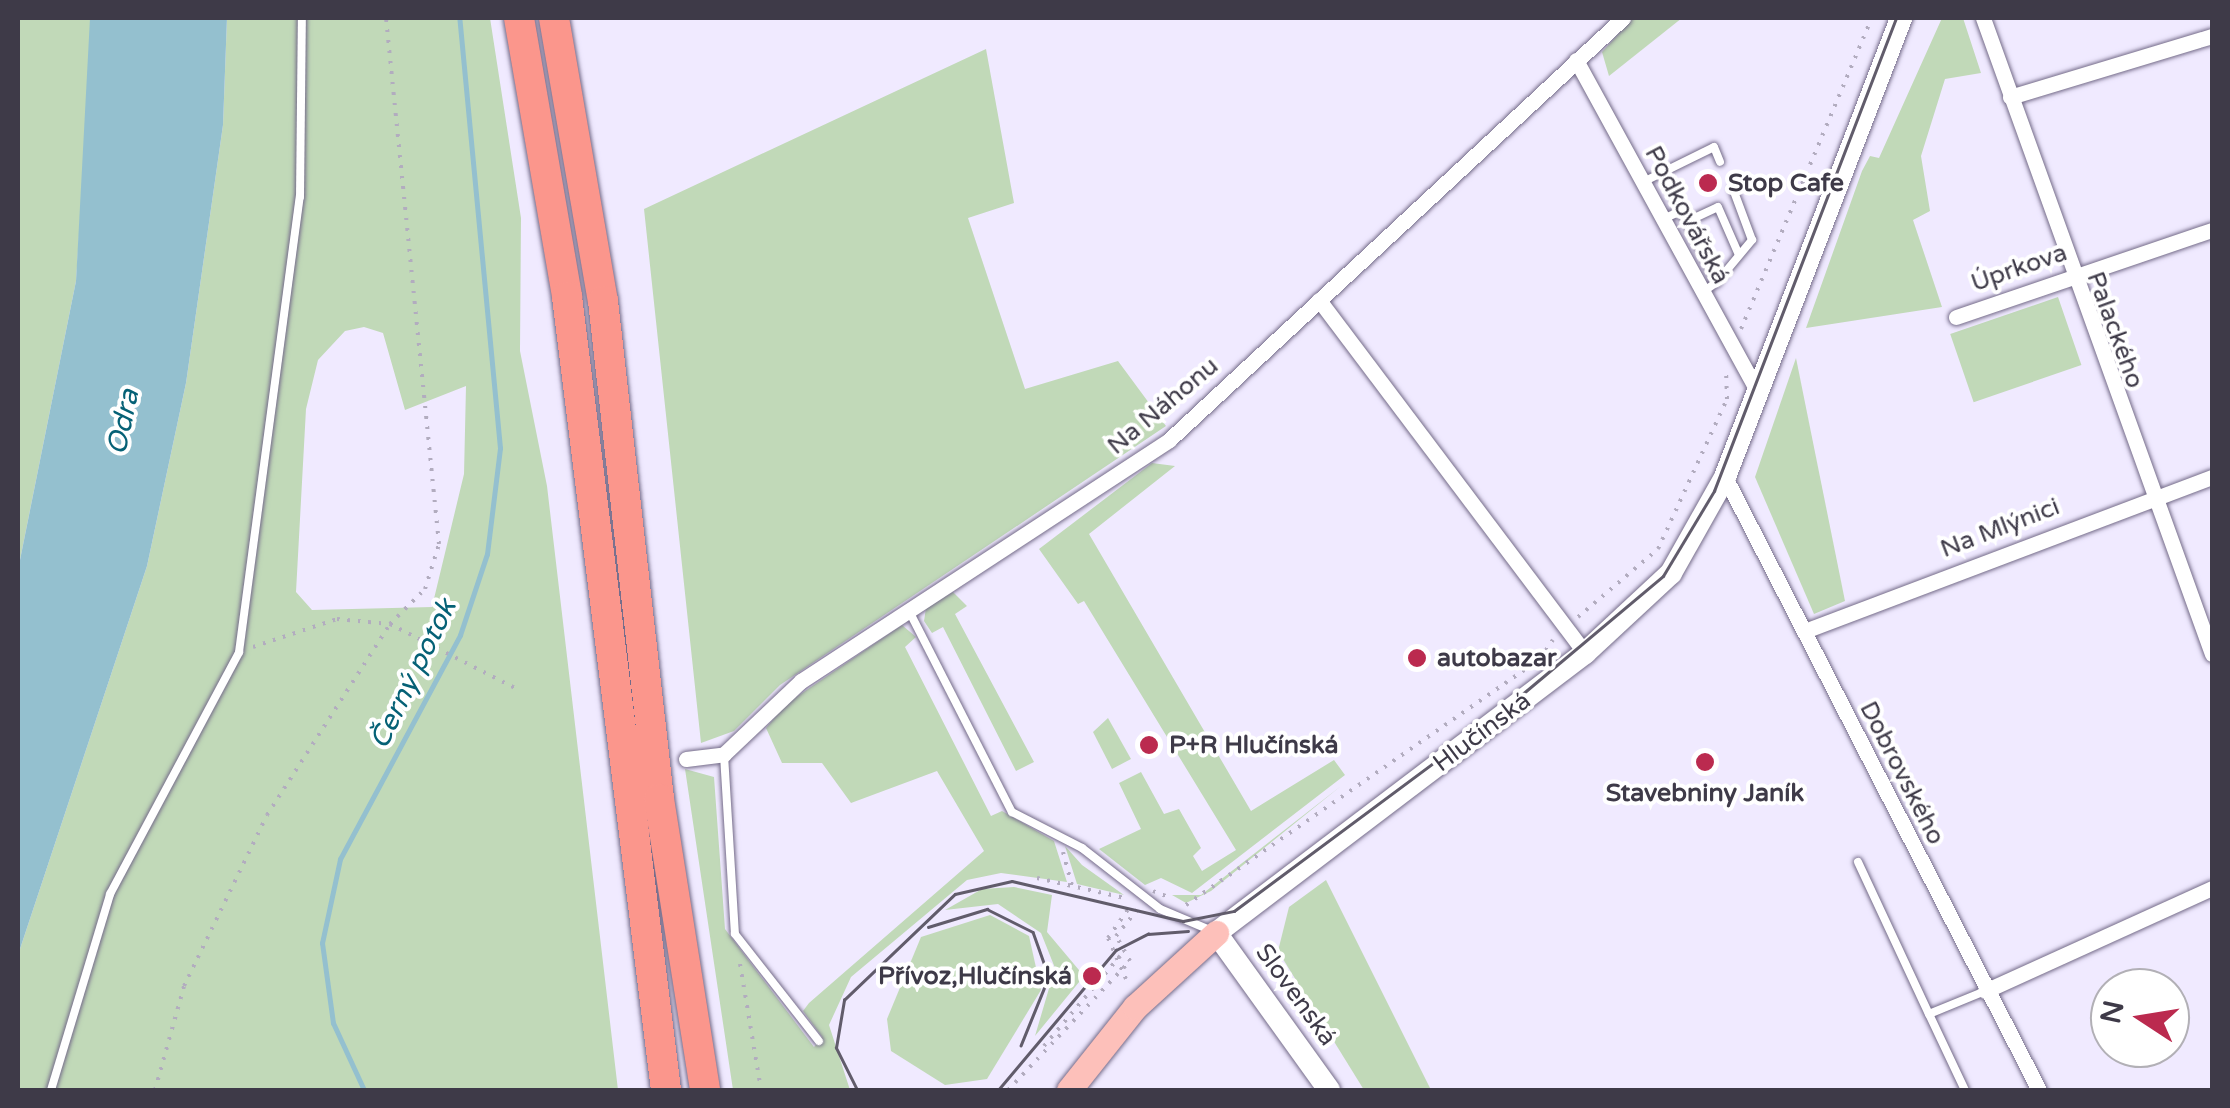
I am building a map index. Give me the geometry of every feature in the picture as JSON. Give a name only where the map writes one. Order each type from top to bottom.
[{"type":"highway","points":[[519,18],[566,297],[666,1090]]},
{"type":"highway","points":[[554,18],[603,301],[660,800],[704,1090]]},
{"type":"main road","name":"Hlučínská","points":[[1068,1090],[1135,1006],[1216,933]]},
{"type":"street","name":"Na Náhonu","points":[[724,754],[801,681],[1145,459],[1623,18]]},
{"type":"street","name":"Hlučínská","points":[[1216,933],[1585,654],[1671,573],[1725,477],[1901,18]]},
{"type":"street","name":"Palackého","points":[[1983,18],[2069,277],[2212,654]]},
{"type":"street","points":[[2010,97],[2212,36]]},
{"type":"street","name":"Podkovářská","points":[[1576,60],[1700,294],[1757,391]]},
{"type":"street","name":"Úprkova","points":[[1956,317],[2212,230]]},
{"type":"street","points":[[1319,300],[1585,654]]},
{"type":"street","name":"Dobrovského","points":[[1725,477],[1807,630],[2038,1090]]},
{"type":"street","name":"Na Mlýnici","points":[[1807,630],[2150,498],[2212,478]]},
{"type":"street","points":[[686,759],[724,754]]},
{"type":"street","points":[[1985,991],[2212,888]]},
{"type":"street","name":"Slovenská","points":[[1216,933],[1328,1090]]},
{"type":"lane","points":[[51,1090],[110,894],[239,652],[300,197],[302,18]]},
{"type":"lane","points":[[1641,183],[1714,147],[1720,162]]},
{"type":"lane","points":[[1663,172],[1717,282]]},
{"type":"lane","points":[[1700,294],[1717,282],[1752,240],[1733,189]]},
{"type":"lane","points":[[1686,222],[1718,207],[1739,255]]},
{"type":"lane","points":[[1661,220],[1681,210]]},
{"type":"lane","points":[[909,611],[1009,808],[1062,837],[1147,898],[1216,933]]},
{"type":"lane","points":[[724,754],[735,934],[819,1041]]},
{"type":"lane","points":[[1858,862],[1965,1090]]},
{"type":"lane","points":[[1930,1014],[1985,991]]},
{"type":"path","points":[[156,1090],[184,986],[267,815],[390,624],[425,590],[439,544],[386,18]]},
{"type":"path","points":[[1742,331],[1872,18]]},
{"type":"path","points":[[1577,618],[1658,548],[1683,506],[1727,399],[1724,360]]},
{"type":"path","points":[[239,652],[337,619],[390,624],[484,668],[518,690]]},
{"type":"path","points":[[1008,1090],[1122,972],[1130,961],[1116,936],[1157,888],[1182,904],[1209,896],[1540,659],[1558,630]]},
{"type":"path","points":[[1062,837],[1072,886]]},
{"type":"path","points":[[1037,878],[1134,902]]},
{"type":"path","points":[[1126,978],[1120,956],[1108,938],[1129,908]]},
{"type":"path","points":[[735,934],[761,1090]]},
{"type":"path","points":[[1044,1046],[1120,956]]},
{"type":"path","points":[[1110,966],[1122,972]]},
{"type":"green space","points":[[18,18],[90,18],[90,67],[76,281],[18,570]]},
{"type":"green space","points":[[227,18],[490,18],[521,218],[520,351],[547,486],[618,1090],[18,1090],[18,955],[147,566],[186,383],[223,125]],"holes":[[[364,327],[383,333],[405,410],[466,386],[464,474],[432,607],[312,610],[296,592],[306,409],[318,360],[345,331]]]},
{"type":"green space","points":[[1633,18],[1682,18],[1609,76],[1602,52]]},
{"type":"green space","points":[[1942,18],[1963,18],[1981,73],[1945,79],[1921,156],[1930,211],[1913,220],[1942,307],[1806,328],[1862,171],[1870,156],[1879,158]]},
{"type":"green space","points":[[986,49],[1014,203],[968,218],[1025,389],[1118,361],[1166,426],[780,685],[734,731],[701,743],[644,209]]},
{"type":"green space","points":[[2058,297],[2081,365],[1974,402],[1950,334]]},
{"type":"green space","points":[[1796,358],[1845,601],[1814,614],[1755,477]]},
{"type":"green space","points":[[1152,463],[1175,466],[1089,534],[1251,811],[1334,760],[1345,775],[1192,893],[1161,878],[1145,885],[1099,849],[1141,829],[1119,783],[1141,772],[1164,814],[1179,809],[1201,848],[1193,856],[1202,871],[1236,850],[1084,601],[1078,604],[1039,549]]},
{"type":"green space","points":[[953,592],[967,606],[955,614],[1034,762],[1016,771],[943,627],[932,633],[924,621],[926,608]]},
{"type":"green space","points":[[902,625],[916,637],[905,647],[991,816],[1002,811],[1054,841],[1067,882],[1001,873],[967,880],[851,977],[829,1025],[850,1090],[733,1090],[685,769],[714,777],[725,929],[814,1047],[822,1037],[803,1011],[809,1003],[984,851],[937,771],[851,803],[822,763],[782,763],[766,728],[786,704]]},
{"type":"green space","points":[[1108,718],[1131,759],[1112,769],[1093,732]]},
{"type":"green space","points":[[1341,786],[1211,891],[1186,903],[1172,895],[1201,895]]},
{"type":"green space","points":[[1065,846],[1082,865],[1124,895],[1077,884]]},
{"type":"green space","points":[[1326,880],[1431,1090],[1364,1090],[1278,951],[1289,907]]},
{"type":"green space","points":[[1014,887],[1052,895],[1047,932],[1084,976],[1035,1036],[1055,968],[1041,933],[998,904],[945,910],[982,889]]},
{"type":"green space","points":[[990,915],[1029,936],[1041,990],[987,1079],[945,1085],[891,1051],[887,1019],[921,937]]},
{"type":"water","name":"Odra","points":[[90,18],[227,18],[223,125],[186,383],[147,566],[18,955],[18,570],[76,281]]},
{"type":"waterway","name":"Černý potok","points":[[364,1090],[333,1023],[322,943],[340,859],[460,635],[487,554],[500,448],[459,18]]},
{"type":"tram line","points":[[857,1090],[836,1048],[844,1000],[955,894],[1012,881],[1183,921],[1234,911],[1495,717],[1663,576],[1714,491],[1896,18]]},
{"type":"tram line","points":[[928,927],[987,909],[1033,932],[1049,977],[1021,1046]]},
{"type":"tram line","points":[[998,1090],[1116,950],[1148,934],[1188,931]]},
{"type":"place","name":"Stop Cafe","points":[[1708,183]]},
{"type":"place","name":"autobazar","points":[[1417,658]]},
{"type":"place","name":"P+R Hlučínská","points":[[1149,745]]},
{"type":"place","name":"Stavebniny Janík","points":[[1705,762]]},
{"type":"place","name":"Přívoz,Hlučínská","points":[[1092,976]]}]
